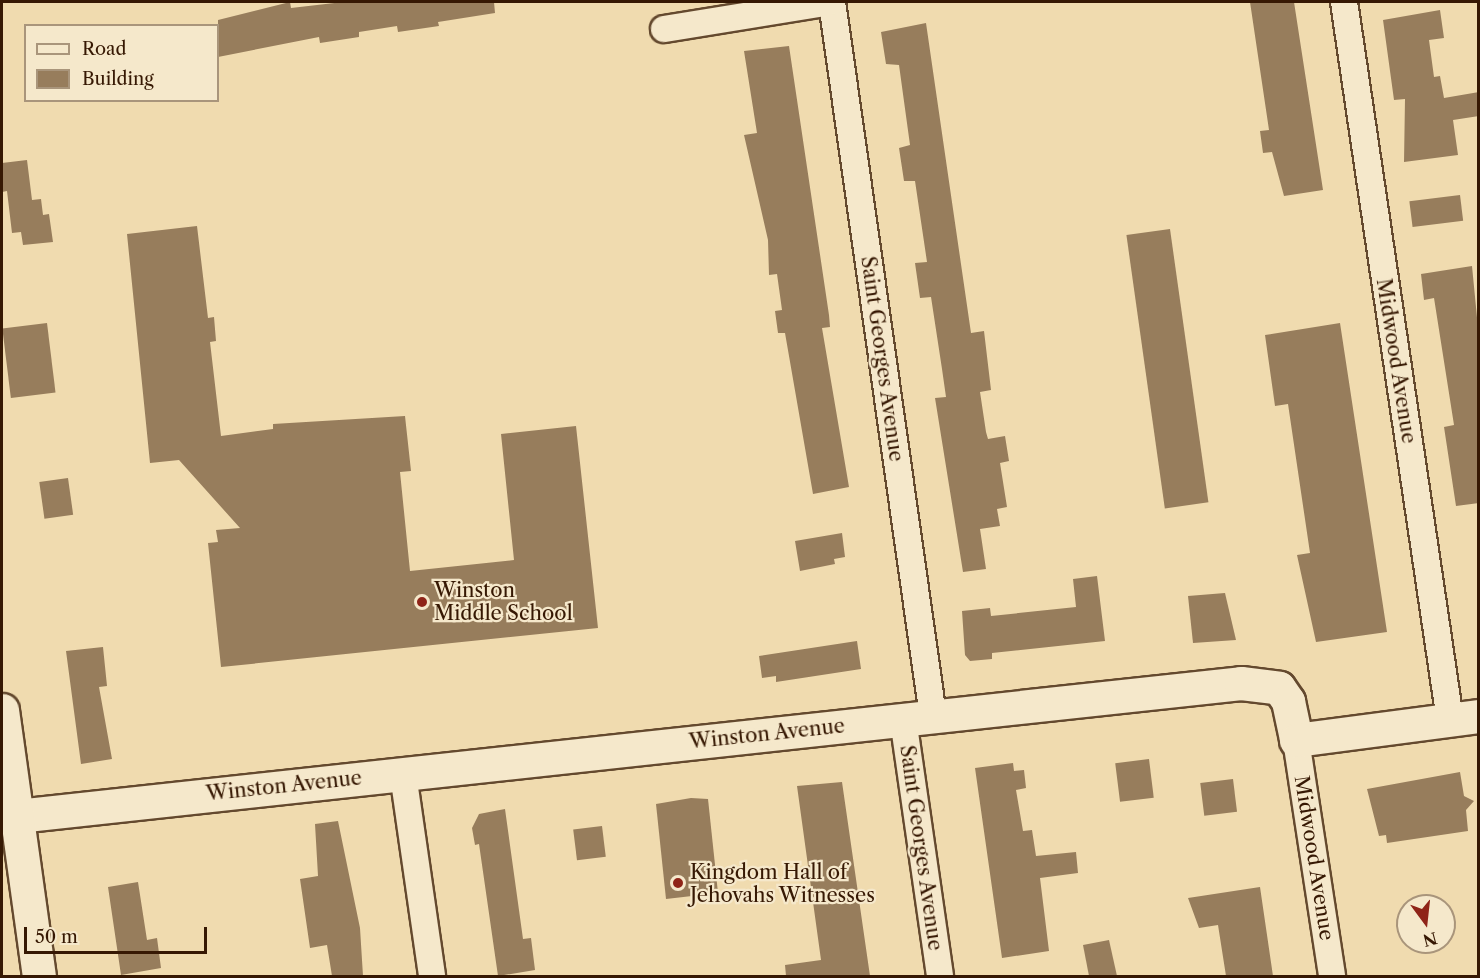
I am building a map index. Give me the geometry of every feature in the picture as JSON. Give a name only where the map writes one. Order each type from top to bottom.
[{"type":"street","points":[[664,29],[831,2]]},
{"type":"street","name":"Saint Georges Avenue","points":[[831,2],[918,717],[940,976]]},
{"type":"street","name":"Midwood Avenue","points":[[1344,2],[1464,718]]},
{"type":"street","name":"Winston Avenue","points":[[17,816],[918,717],[1263,684],[1279,688],[1288,701],[1296,740]]},
{"type":"street","points":[[2,710],[39,976]]},
{"type":"street","points":[[1296,740],[1464,718]]},
{"type":"street","name":"Midwood Avenue","points":[[1296,740],[1332,976]]},
{"type":"street","points":[[403,774],[432,976]]},
{"type":"building","points":[[290,2],[291,8],[343,2],[494,2],[495,13],[438,22],[439,26],[398,32],[397,26],[359,32],[359,37],[320,43],[319,37],[219,57],[218,20]]},
{"type":"building","points":[[1250,2],[1294,2],[1323,190],[1284,196],[1272,152],[1263,153],[1260,131],[1269,130]]},
{"type":"building","points":[[1440,10],[1444,38],[1429,40],[1434,77],[1440,76],[1444,98],[1479,92],[1479,116],[1453,120],[1458,155],[1404,162],[1405,99],[1394,100],[1383,20]]},
{"type":"building","points":[[926,23],[971,333],[984,331],[991,390],[980,392],[986,432],[988,439],[1005,436],[1009,461],[1000,463],[1007,507],[997,509],[1000,526],[980,529],[986,569],[963,572],[935,398],[946,397],[931,297],[920,298],[915,263],[927,262],[915,181],[904,181],[899,148],[910,145],[899,65],[886,64],[881,32]]},
{"type":"building","points":[[789,46],[829,315],[830,327],[822,328],[849,487],[813,494],[785,333],[778,333],[775,311],[782,310],[777,274],[769,275],[768,240],[744,135],[757,133],[744,51]]},
{"type":"building","points":[[27,160],[32,200],[41,199],[43,215],[49,214],[53,242],[23,245],[21,232],[12,233],[7,191],[2,192],[2,163]]},
{"type":"building","points":[[1460,195],[1463,221],[1413,227],[1409,201]]},
{"type":"building","points":[[197,226],[208,318],[214,317],[216,341],[210,342],[221,436],[273,429],[273,424],[405,416],[411,471],[400,472],[410,571],[514,560],[501,434],[576,426],[598,628],[221,667],[208,543],[218,542],[216,530],[240,528],[179,460],[150,463],[127,234]]},
{"type":"building","points":[[1170,229],[1208,502],[1165,508],[1126,235]]},
{"type":"building","points":[[1472,266],[1479,338],[1479,503],[1456,506],[1444,427],[1454,425],[1434,298],[1424,300],[1421,274]]},
{"type":"building","points":[[47,323],[56,392],[11,398],[2,328]]},
{"type":"building","points":[[1340,323],[1387,632],[1316,642],[1297,555],[1310,553],[1288,404],[1275,406],[1265,335]]},
{"type":"building","points":[[68,478],[73,515],[44,519],[39,482]]},
{"type":"building","points":[[842,533],[845,557],[834,559],[835,564],[800,571],[795,541]]},
{"type":"building","points":[[1097,576],[1105,641],[992,653],[992,659],[970,661],[965,655],[962,611],[990,608],[991,616],[1076,607],[1073,579]]},
{"type":"building","points":[[1225,593],[1236,640],[1193,643],[1188,596]]},
{"type":"building","points":[[857,641],[861,669],[776,682],[776,676],[762,678],[759,656]]},
{"type":"building","points":[[103,647],[107,686],[99,687],[112,759],[81,764],[66,651]]},
{"type":"building","points":[[1149,759],[1154,798],[1120,802],[1115,763]]},
{"type":"building","points":[[1013,763],[1014,771],[1024,770],[1026,788],[1016,790],[1023,831],[1032,830],[1036,856],[1076,852],[1078,873],[1040,878],[1049,951],[1002,958],[975,768]]},
{"type":"building","points":[[1460,772],[1464,796],[1474,801],[1466,810],[1468,831],[1387,843],[1386,835],[1379,836],[1367,789]]},
{"type":"building","points":[[1233,779],[1237,812],[1204,816],[1200,783]]},
{"type":"building","points":[[842,782],[870,976],[786,976],[785,965],[821,960],[797,786]]},
{"type":"building","points":[[691,798],[708,799],[718,893],[666,899],[656,804]]},
{"type":"building","points":[[505,809],[523,939],[531,938],[535,970],[498,976],[479,844],[475,845],[472,828],[479,814]]},
{"type":"building","points":[[338,821],[360,928],[363,976],[332,976],[327,945],[310,948],[300,879],[318,876],[315,824]]},
{"type":"building","points":[[602,826],[606,857],[577,860],[573,830]]},
{"type":"building","points":[[138,882],[147,940],[157,938],[161,968],[121,975],[108,887]]},
{"type":"building","points":[[1260,887],[1273,976],[1226,976],[1218,925],[1199,928],[1188,898]]},
{"type":"building","points":[[1109,940],[1117,976],[1089,976],[1083,945]]},
{"type":"place","name":"Winston Middle School","points":[[422,602]]},
{"type":"place","name":"Kingdom Hall of Jehovahs Witnesses","points":[[678,883]]}]
